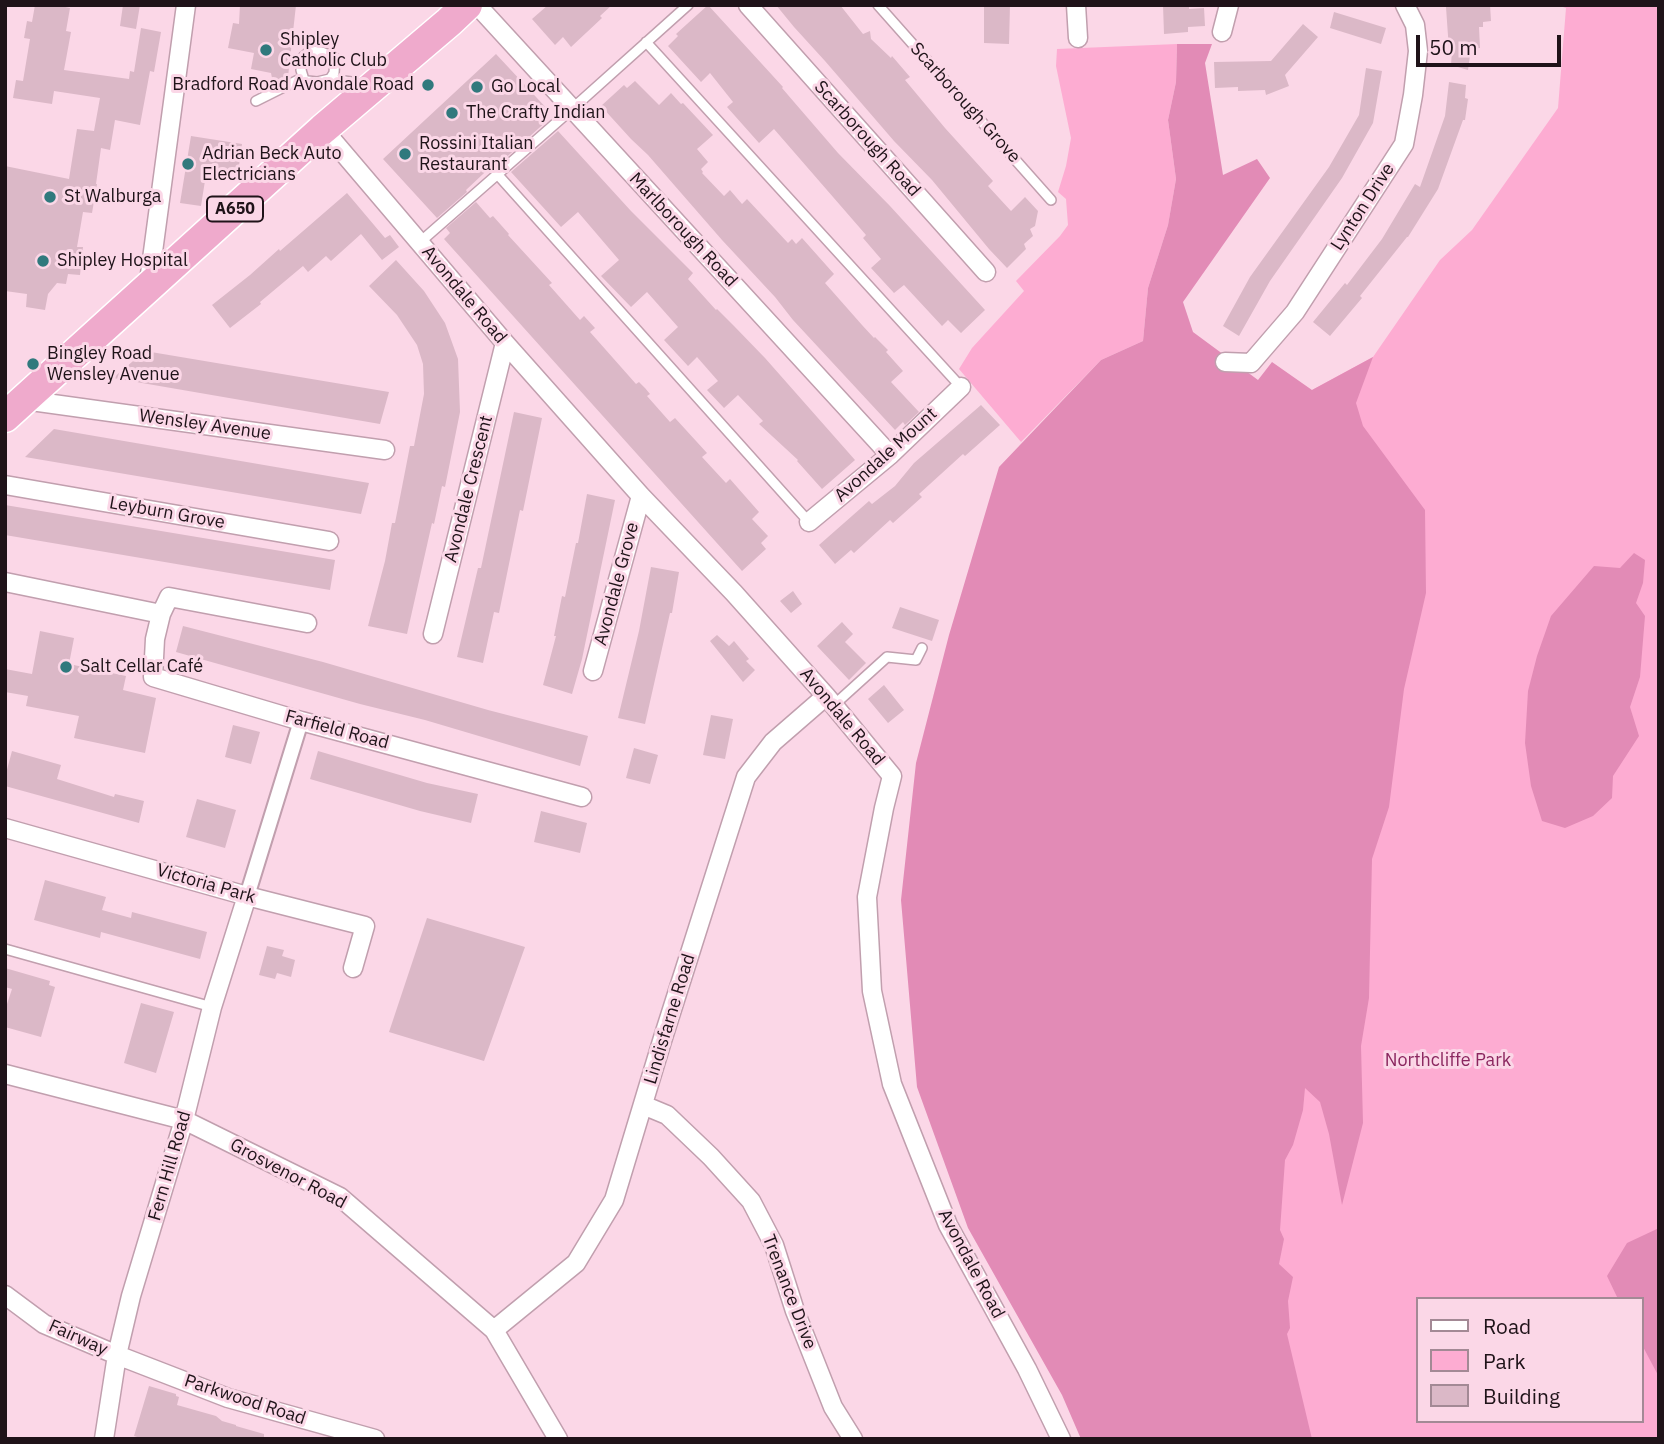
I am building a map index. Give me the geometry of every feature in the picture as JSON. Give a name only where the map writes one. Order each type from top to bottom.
[{"type":"highway","name":"A650","points":[[14,408],[323,129],[467,5]]},
{"type":"street","points":[[148,289],[186,5]]},
{"type":"street","name":"Marlborough Road","points":[[477,5],[890,455]]},
{"type":"street","name":"Scarborough Road","points":[[748,5],[986,272]]},
{"type":"street","points":[[1076,5],[1078,38]]},
{"type":"street","points":[[1222,32],[1229,5]]},
{"type":"street","name":"Lynton Drive","points":[[1225,362],[1251,363],[1295,312],[1404,144],[1418,51],[1416,25],[1405,5]]},
{"type":"street","name":"Avondale Road","points":[[323,129],[505,343],[641,496],[734,593],[892,776],[867,897],[872,991],[892,1084],[948,1225],[1027,1369],[1061,1439]]},
{"type":"street","name":"Avondale Crescent","points":[[433,634],[505,343]]},
{"type":"street","name":"Avondale Mount","points":[[810,522],[890,455],[961,387]]},
{"type":"street","name":"Wensley Avenue","points":[[14,408],[386,450]]},
{"type":"street","name":"Leyburn Grove","points":[[5,485],[329,541]]},
{"type":"street","name":"Avondale Grove","points":[[593,671],[641,496]]},
{"type":"street","points":[[5,582],[161,614],[169,597],[307,623]]},
{"type":"street","name":"Farfield Road","points":[[161,614],[155,639],[153,677],[301,721],[582,797]]},
{"type":"street","name":"Lindisfarne Road","points":[[494,1330],[576,1263],[614,1200],[746,777],[773,742],[830,701]]},
{"type":"street","points":[[247,896],[301,721]]},
{"type":"street","name":"Victoria Park","points":[[5,828],[365,926],[353,968]]},
{"type":"street","name":"Fern Hill Road","points":[[104,1439],[117,1355],[131,1296],[184,1120],[212,1007],[247,896]]},
{"type":"street","name":"Grosvenor Road","points":[[5,1073],[184,1120],[340,1196],[494,1330],[558,1439]]},
{"type":"street","name":"Trenance Drive","points":[[643,1105],[667,1115],[751,1201],[774,1245],[833,1407],[853,1439]]},
{"type":"street","name":"Fairway","points":[[5,1295],[44,1324],[117,1355]]},
{"type":"street","name":"Parkwood Road","points":[[117,1355],[228,1398],[375,1439]]},
{"type":"lane","points":[[419,243],[688,5]]},
{"type":"lane","name":"Scarborough Grove","points":[[878,5],[1051,200]]},
{"type":"lane","points":[[646,42],[961,387]]},
{"type":"lane","points":[[304,80],[301,70],[303,57],[310,51],[323,52],[335,58],[334,73],[330,79]]},
{"type":"lane","points":[[256,101],[298,79],[351,82],[360,98]]},
{"type":"lane","points":[[498,175],[810,522]]},
{"type":"lane","points":[[830,701],[887,657],[916,660],[922,648]]},
{"type":"lane","points":[[5,949],[212,1007]]},
{"type":"green space","name":"Northcliffe Park","points":[[1557,5],[1659,5],[1659,1439],[1264,1439],[1312,390],[1373,357],[1440,260],[1472,230],[1558,108],[1566,8]]},
{"type":"green space","points":[[1177,44],[1176,82],[1168,120],[1176,179],[1168,225],[1148,288],[1143,341],[1101,360],[1021,442],[959,369],[972,348],[1024,291],[1016,281],[1068,225],[1066,199],[1058,192],[1071,138],[1056,66],[1057,49]]},
{"type":"shaded area","points":[[1177,44],[1212,44],[1205,63],[1223,175],[1257,159],[1270,178],[1183,302],[1193,332],[1258,380],[1272,362],[1312,390],[1373,357],[1356,403],[1363,426],[1425,510],[1426,593],[1404,689],[1389,807],[1372,859],[1369,998],[1361,1046],[1363,1123],[1342,1205],[1329,1134],[1320,1102],[1305,1088],[1303,1110],[1293,1145],[1285,1160],[1280,1230],[1284,1239],[1279,1264],[1293,1277],[1288,1301],[1290,1328],[1287,1334],[1312,1439],[1081,1439],[1062,1395],[968,1228],[917,1087],[901,900],[916,763],[949,635],[999,467],[1101,360],[1143,341],[1148,288],[1168,225],[1176,179],[1168,120],[1176,82]]},
{"type":"shaded area","points":[[1634,553],[1645,560],[1643,583],[1636,603],[1645,616],[1640,677],[1630,707],[1639,736],[1613,776],[1612,798],[1593,816],[1565,828],[1542,821],[1531,786],[1525,743],[1528,691],[1551,616],[1594,566],[1620,568]]},
{"type":"shaded area","points":[[1659,1228],[1659,1377],[1643,1347],[1643,1297],[1617,1297],[1607,1276],[1627,1243]]},
{"type":"building","points":[[35,5],[70,8],[66,31],[71,32],[64,70],[129,79],[130,71],[134,72],[141,28],[161,32],[154,72],[150,71],[140,125],[115,120],[110,150],[101,148],[92,213],[83,212],[77,247],[83,247],[80,275],[68,274],[66,284],[57,283],[48,294],[45,310],[26,307],[27,294],[5,291],[5,166],[69,179],[77,129],[94,131],[100,98],[54,91],[52,104],[13,98],[16,80],[23,81],[30,39],[24,38],[27,21],[32,22]]},
{"type":"building","points":[[123,5],[140,5],[136,29],[120,26]]},
{"type":"building","name":"Shipley Catholic Club","points":[[240,5],[296,5],[288,77],[283,80],[272,78],[271,73],[251,69],[254,53],[228,48],[233,23],[239,24]]},
{"type":"building","points":[[548,5],[612,5],[571,47],[563,37],[555,45],[532,19]]},
{"type":"building","points":[[708,5],[783,87],[838,153],[985,310],[961,333],[948,320],[942,326],[904,285],[894,293],[871,268],[881,259],[863,238],[866,235],[774,129],[759,143],[727,107],[733,102],[710,73],[701,82],[668,46],[678,36],[676,34]]},
{"type":"building","points":[[776,5],[840,5],[863,34],[870,31],[871,39],[891,58],[892,56],[910,77],[905,80],[993,181],[988,186],[1011,211],[1025,197],[1038,211],[1035,226],[1030,229],[1033,236],[1024,244],[1026,249],[1007,268],[932,180],[894,141]]},
{"type":"building","points":[[984,5],[1010,5],[1009,44],[984,43]]},
{"type":"building","points":[[1163,5],[1204,8],[1205,26],[1188,27],[1188,32],[1164,34]]},
{"type":"building","points":[[1490,5],[1491,21],[1483,22],[1483,27],[1479,27],[1480,48],[1471,49],[1468,70],[1451,65],[1452,50],[1449,50],[1446,7]]},
{"type":"building","points":[[1334,12],[1386,28],[1381,44],[1330,28]]},
{"type":"building","points":[[1303,24],[1318,37],[1285,75],[1289,86],[1266,95],[1265,90],[1215,88],[1214,62],[1271,61]]},
{"type":"building","points":[[496,54],[550,112],[545,117],[548,120],[501,162],[499,159],[437,218],[383,159]]},
{"type":"building","points":[[1366,68],[1382,71],[1373,123],[1342,178],[1270,281],[1239,336],[1223,326],[1250,277],[1329,167],[1359,115]]},
{"type":"building","points":[[635,81],[659,105],[671,93],[713,135],[697,149],[708,162],[701,169],[702,173],[724,196],[730,190],[742,204],[747,199],[788,243],[792,239],[796,244],[802,238],[834,274],[825,283],[888,350],[886,352],[903,371],[891,382],[919,412],[905,425],[903,422],[895,430],[601,106],[624,85],[627,88]]},
{"type":"building","points":[[1449,82],[1466,85],[1465,98],[1468,99],[1465,120],[1438,189],[1408,237],[1330,336],[1313,322],[1345,283],[1347,285],[1382,239],[1415,184],[1420,187],[1445,116]]},
{"type":"building","points":[[558,131],[631,211],[693,273],[688,279],[765,358],[855,460],[822,489],[798,460],[759,424],[763,421],[738,395],[724,408],[707,390],[718,381],[697,357],[688,366],[664,340],[678,327],[647,292],[631,307],[601,276],[619,260],[578,212],[561,227],[511,172]]},
{"type":"building","points":[[191,136],[242,144],[238,173],[207,168],[201,206],[180,203]]},
{"type":"building","points":[[347,193],[385,238],[390,235],[399,247],[382,260],[361,234],[331,261],[326,256],[308,272],[303,266],[230,328],[212,305]]},
{"type":"building","points":[[476,202],[509,234],[580,320],[584,316],[595,328],[590,332],[636,384],[639,382],[645,388],[650,394],[647,396],[670,422],[675,418],[707,453],[702,457],[726,483],[730,479],[759,512],[752,519],[768,536],[761,543],[766,549],[742,571],[444,239],[450,233],[446,228]]},
{"type":"building","points":[[396,260],[424,291],[445,323],[458,359],[460,412],[445,487],[442,486],[434,524],[432,523],[407,634],[368,626],[392,523],[395,523],[410,446],[414,446],[424,394],[423,364],[417,345],[397,315],[369,286]]},
{"type":"building","points":[[145,351],[389,392],[380,424],[113,378]]},
{"type":"building","points":[[981,405],[1000,425],[919,494],[922,497],[893,523],[890,520],[854,553],[851,550],[835,564],[819,545],[869,501],[872,504],[895,486],[914,463]]},
{"type":"building","points":[[514,412],[542,418],[499,613],[494,612],[483,663],[457,657],[478,568],[481,568]]},
{"type":"building","points":[[54,429],[369,483],[361,514],[25,457]]},
{"type":"building","points":[[587,494],[615,500],[582,659],[572,694],[543,685],[556,636],[562,596],[565,597],[578,543]]},
{"type":"building","points":[[5,505],[335,560],[330,590],[5,535]]},
{"type":"building","points":[[651,567],[679,572],[672,613],[645,724],[618,718]]},
{"type":"building","points":[[793,591],[802,604],[791,613],[780,601]]},
{"type":"building","points":[[900,607],[939,620],[932,641],[892,628]]},
{"type":"building","points":[[842,622],[853,634],[845,642],[866,663],[849,680],[817,646]]},
{"type":"building","points":[[183,626],[588,736],[580,766],[425,720],[176,652]]},
{"type":"building","points":[[40,631],[74,638],[69,664],[126,676],[123,690],[156,698],[145,753],[74,738],[79,716],[26,706],[28,696],[5,692],[5,669],[32,674]]},
{"type":"building","points":[[717,635],[729,646],[734,641],[749,659],[746,661],[755,670],[743,682],[710,641]]},
{"type":"building","points":[[884,685],[904,710],[888,723],[868,699]]},
{"type":"building","points":[[711,715],[733,719],[725,759],[703,755]]},
{"type":"building","points":[[233,725],[260,732],[251,764],[225,757]]},
{"type":"building","points":[[634,748],[658,755],[650,784],[626,778]]},
{"type":"building","points":[[12,751],[61,765],[57,779],[114,797],[115,794],[144,801],[139,823],[5,786]]},
{"type":"building","points":[[318,751],[427,783],[478,794],[471,823],[310,779]]},
{"type":"building","points":[[197,799],[236,810],[225,848],[186,837]]},
{"type":"building","points":[[541,811],[587,823],[580,853],[534,842]]},
{"type":"building","points":[[45,880],[106,897],[102,910],[131,918],[132,912],[207,932],[200,959],[101,932],[100,938],[34,920]]},
{"type":"building","points":[[427,918],[525,947],[484,1061],[389,1032]]},
{"type":"building","points":[[267,946],[284,950],[282,956],[295,960],[291,977],[277,973],[275,979],[259,975]]},
{"type":"building","points":[[5,968],[50,981],[49,985],[55,987],[41,1037],[5,1027],[5,1010],[12,989],[5,987]]},
{"type":"building","points":[[141,1003],[174,1012],[156,1073],[124,1063]]},
{"type":"building","points":[[149,1386],[176,1394],[179,1397],[177,1405],[264,1434],[264,1439],[143,1439],[134,1436]]},
{"type":"place","name":"Shipley Catholic Club","points":[[266,50]]},
{"type":"place","name":"Bradford Road Avondale Road","points":[[428,85]]},
{"type":"place","name":"Go Local","points":[[477,87]]},
{"type":"place","name":"The Crafty Indian","points":[[452,113]]},
{"type":"place","name":"Rossini Italian Restaurant","points":[[405,154]]},
{"type":"place","name":"Adrian Beck Auto Electricians","points":[[188,164]]},
{"type":"place","name":"St Walburga","points":[[50,197]]},
{"type":"place","name":"Shipley Hospital","points":[[43,261]]},
{"type":"place","name":"Bingley Road Wensley Avenue","points":[[33,364]]},
{"type":"place","name":"Salt Cellar Café","points":[[66,667]]}]
